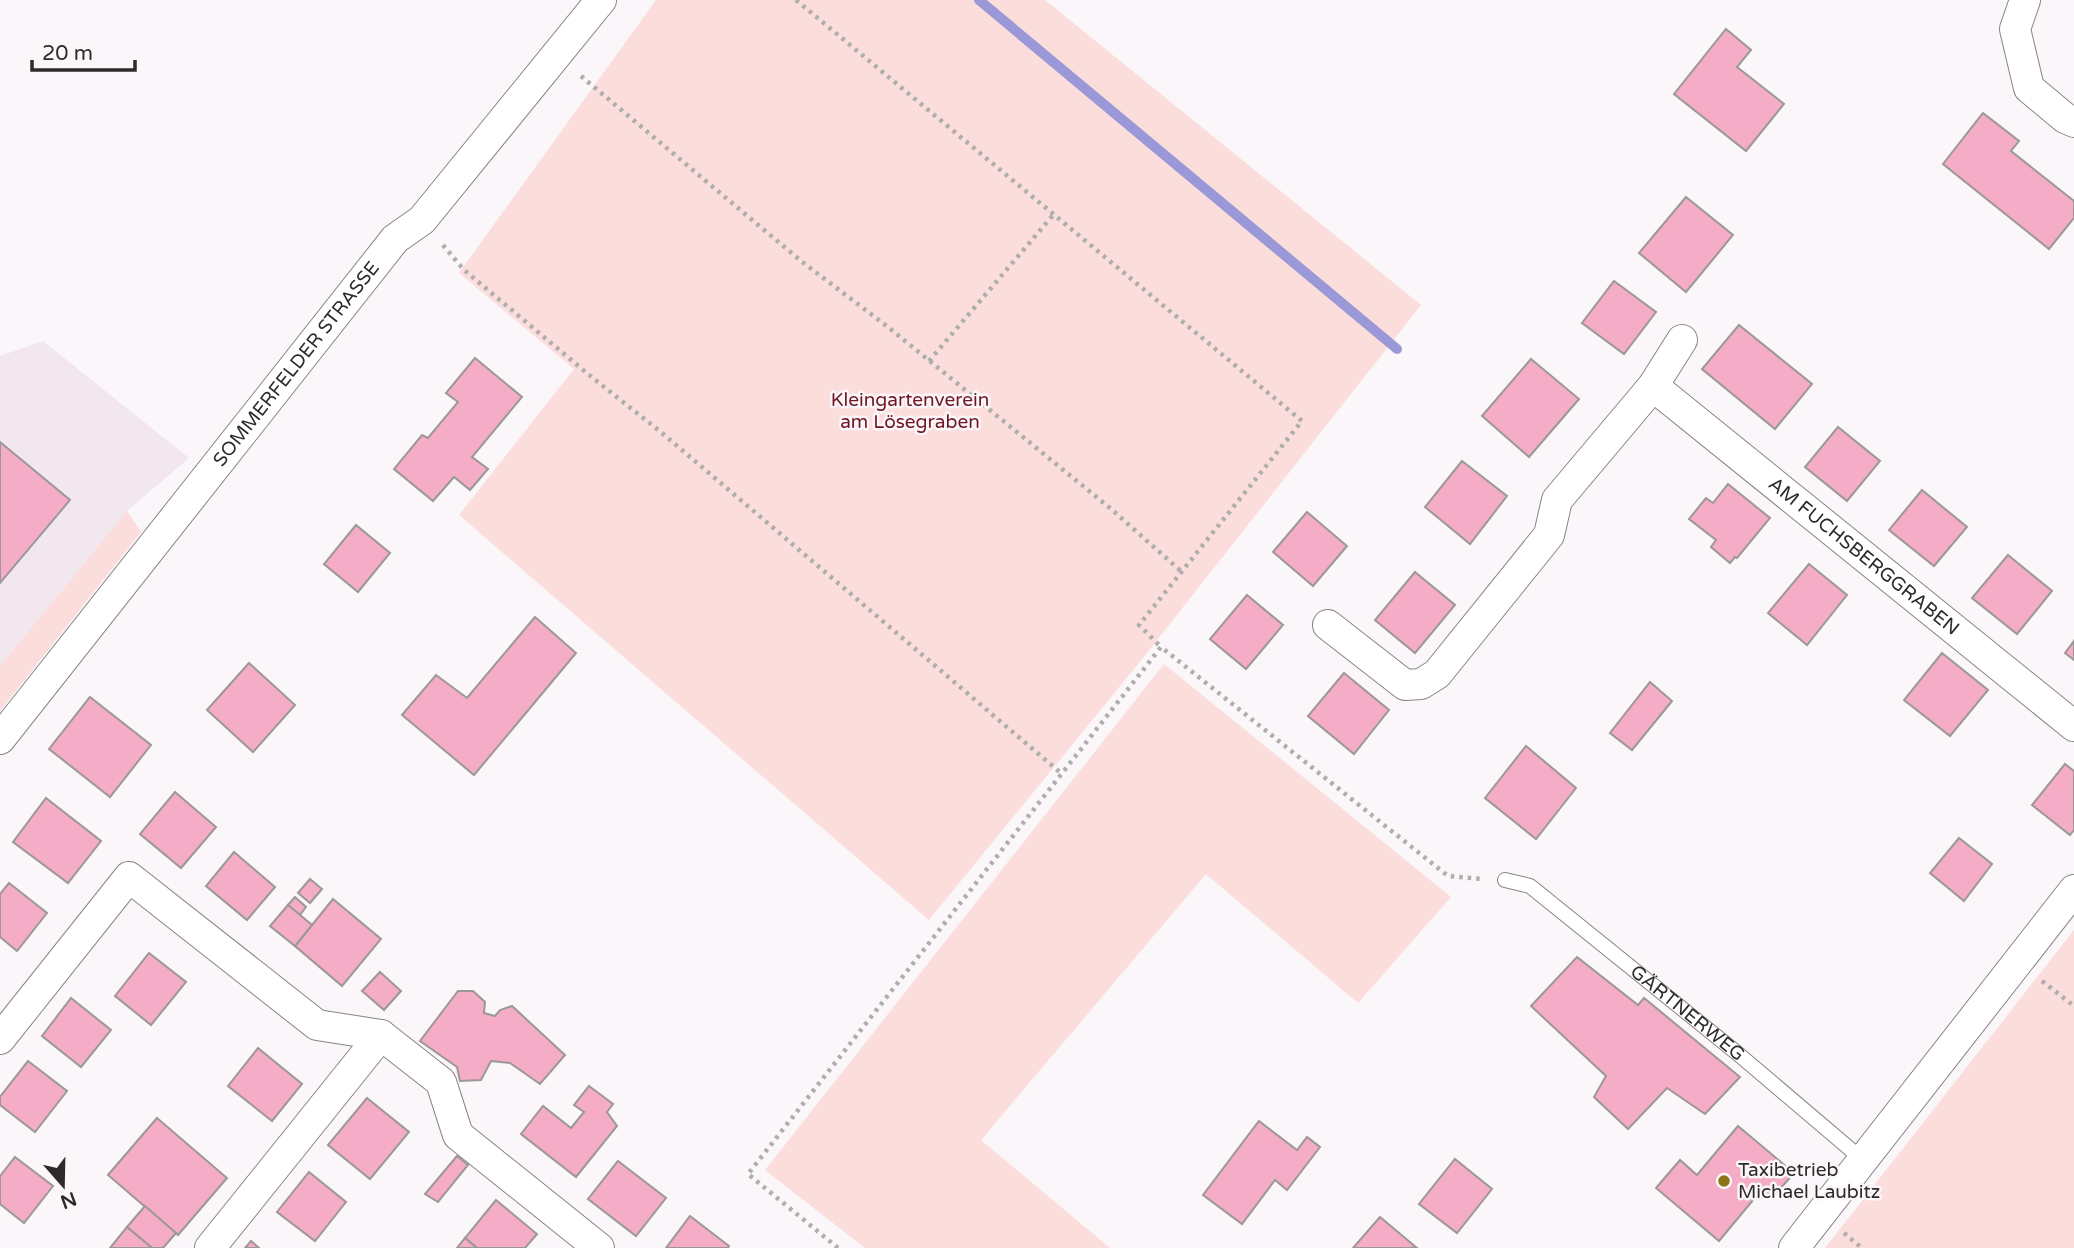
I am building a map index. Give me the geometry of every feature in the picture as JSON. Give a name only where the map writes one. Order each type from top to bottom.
[{"type":"street","name":"SOMMERFELDER STRASSE","points":[[0,738],[395,239],[422,220],[601,0]]},
{"type":"street","points":[[2025,0],[2015,29],[2029,88],[2064,118],[2074,122]]},
{"type":"street","points":[[1328,625],[1405,685],[1421,684],[1437,674],[1549,534],[1557,500],[1653,386],[1682,340]]},
{"type":"street","name":"AM FUCHSBERGGRABEN","points":[[1653,386],[2074,726]]},
{"type":"street","points":[[0,1039],[129,877],[317,1025],[381,1035],[441,1082],[458,1135],[586,1244]]},
{"type":"street","points":[[1794,1248],[2074,890]]},
{"type":"street","points":[[210,1248],[381,1035]]},
{"type":"lane","name":"GÄRTNERWEG","points":[[1505,880],[1530,886],[1737,1053],[1863,1160]]},
{"type":"path","points":[[796,0],[1302,421],[1139,625],[1161,647],[1448,876],[1505,880]]},
{"type":"path","points":[[555,56],[621,108],[801,261],[1110,508],[1182,572]]},
{"type":"path","points":[[929,361],[1054,214]]},
{"type":"path","points":[[422,220],[464,270],[662,433],[1062,774]]},
{"type":"path","points":[[838,1248],[748,1174],[1161,647]]},
{"type":"path","points":[[2018,961],[2074,1006]]},
{"type":"shaded area","points":[[43,341],[189,458],[127,511],[0,666],[0,356]]},
{"type":"green space","name":"Kleingartenverein am Lösegraben","points":[[656,0],[1045,0],[1421,305],[1143,658],[929,920],[459,515],[574,369],[459,273]]},
{"type":"green space","points":[[127,511],[141,532],[0,711],[0,666]]},
{"type":"green space","points":[[1164,664],[1451,897],[1358,1003],[1206,874],[981,1140],[1110,1248],[865,1248],[765,1170]]},
{"type":"green space","points":[[2074,930],[2074,1248],[1825,1248]]},
{"type":"building","points":[[1726,29],[1751,50],[1737,67],[1784,104],[1746,151],[1674,94]]},
{"type":"building","points":[[1983,113],[2019,141],[2011,151],[2074,201],[2074,218],[2049,249],[1943,164]]},
{"type":"building","points":[[1686,197],[1733,235],[1686,292],[1639,253]]},
{"type":"building","points":[[1614,281],[1656,312],[1624,354],[1582,323]]},
{"type":"building","points":[[1739,325],[1812,384],[1775,429],[1702,369]]},
{"type":"building","points":[[475,358],[522,397],[472,457],[488,469],[470,490],[454,477],[433,501],[394,469],[422,435],[428,438],[458,402],[446,393]]},
{"type":"building","points":[[1531,359],[1579,399],[1529,457],[1482,416]]},
{"type":"building","points":[[1838,427],[1880,461],[1847,501],[1805,467]]},
{"type":"building","points":[[0,442],[70,500],[0,583]]},
{"type":"building","points":[[1462,461],[1507,496],[1470,544],[1425,507]]},
{"type":"building","points":[[1728,484],[1770,518],[1730,563],[1711,547],[1716,540],[1689,519],[1706,498],[1713,503]]},
{"type":"building","points":[[1922,490],[1967,527],[1934,566],[1889,530]]},
{"type":"building","points":[[1307,512],[1347,546],[1313,586],[1273,552]]},
{"type":"building","points":[[356,525],[390,553],[358,592],[324,564]]},
{"type":"building","points":[[2008,555],[2052,591],[2017,634],[1972,598]]},
{"type":"building","points":[[1809,564],[1847,595],[1807,645],[1768,613]]},
{"type":"building","points":[[1415,572],[1455,605],[1415,653],[1375,620]]},
{"type":"building","points":[[1247,595],[1283,625],[1246,669],[1210,639]]},
{"type":"building","points":[[535,617],[576,653],[474,775],[402,715],[436,675],[467,698]]},
{"type":"building","points":[[2074,641],[2074,660],[2065,653]]},
{"type":"building","points":[[1942,653],[1988,690],[1950,736],[1904,700]]},
{"type":"building","points":[[249,663],[295,705],[253,752],[207,710]]},
{"type":"building","points":[[1344,673],[1389,710],[1354,754],[1308,716]]},
{"type":"building","points":[[1650,682],[1672,701],[1632,750],[1610,733]]},
{"type":"building","points":[[90,697],[151,745],[110,797],[49,749]]},
{"type":"building","points":[[1526,746],[1576,788],[1536,839],[1485,798]]},
{"type":"building","points":[[2065,764],[2074,771],[2074,830],[2070,835],[2032,805]]},
{"type":"building","points":[[175,792],[216,827],[181,868],[140,834]]},
{"type":"building","points":[[46,798],[101,841],[68,883],[13,842]]},
{"type":"building","points":[[1959,838],[1992,864],[1964,901],[1930,873]]},
{"type":"building","points":[[234,852],[275,887],[247,920],[206,886]]},
{"type":"building","points":[[310,879],[322,889],[310,903],[298,893]]},
{"type":"building","points":[[9,883],[47,913],[17,951],[0,937],[0,894]]},
{"type":"building","points":[[295,897],[306,907],[300,915],[288,905]]},
{"type":"building","points":[[333,899],[381,939],[342,986],[295,946]]},
{"type":"building","points":[[288,905],[312,925],[295,946],[270,926]]},
{"type":"building","points":[[149,953],[186,982],[151,1025],[115,996]]},
{"type":"building","points":[[1577,957],[1638,1005],[1644,998],[1740,1077],[1705,1114],[1667,1088],[1628,1129],[1594,1097],[1606,1076],[1531,1006]]},
{"type":"building","points":[[380,972],[401,991],[384,1010],[362,991]]},
{"type":"building","points":[[458,991],[473,991],[485,1002],[484,1013],[495,1016],[500,1010],[512,1006],[565,1055],[540,1084],[510,1063],[491,1061],[481,1080],[460,1081],[457,1067],[420,1041]]},
{"type":"building","points":[[71,998],[111,1030],[81,1067],[42,1036]]},
{"type":"building","points":[[258,1048],[302,1084],[272,1121],[228,1086]]},
{"type":"building","points":[[28,1061],[67,1091],[35,1132],[0,1105],[0,1097]]},
{"type":"building","points":[[589,1086],[613,1104],[607,1112],[617,1126],[576,1177],[521,1134],[543,1106],[571,1128],[584,1112],[574,1105]]},
{"type":"building","points":[[367,1098],[409,1132],[370,1179],[328,1145]]},
{"type":"building","points":[[157,1118],[227,1178],[178,1235],[108,1175]]},
{"type":"building","points":[[1259,1121],[1297,1150],[1307,1137],[1320,1147],[1287,1190],[1275,1180],[1242,1224],[1203,1195]]},
{"type":"building","name":"Taxibetrieb Michael Laubitz","points":[[1738,1126],[1794,1173],[1773,1197],[1763,1188],[1719,1241],[1656,1188],[1680,1160],[1697,1175]]},
{"type":"building","points":[[457,1156],[468,1165],[438,1202],[425,1194]]},
{"type":"building","points":[[15,1157],[53,1186],[24,1223],[0,1204],[0,1176]]},
{"type":"building","points":[[1455,1159],[1492,1189],[1457,1233],[1419,1204]]},
{"type":"building","points":[[618,1161],[666,1198],[636,1236],[588,1199]]},
{"type":"building","points":[[309,1172],[346,1202],[315,1241],[277,1212]]},
{"type":"building","points":[[496,1200],[537,1234],[525,1248],[477,1248],[465,1238]]},
{"type":"building","points":[[145,1206],[176,1233],[163,1248],[152,1248],[127,1227]]},
{"type":"building","points":[[690,1216],[729,1246],[728,1248],[666,1248]]},
{"type":"building","points":[[1380,1217],[1417,1248],[1353,1248]]},
{"type":"building","points":[[127,1227],[152,1248],[110,1248]]},
{"type":"building","points":[[465,1238],[477,1248],[457,1248]]},
{"type":"building","points":[[251,1241],[259,1248],[245,1248]]},
{"type":"waterway","points":[[979,0],[1397,349]]},
{"type":"place","name":"Taxibetrieb Michael Laubitz","points":[[1724,1181]]}]
